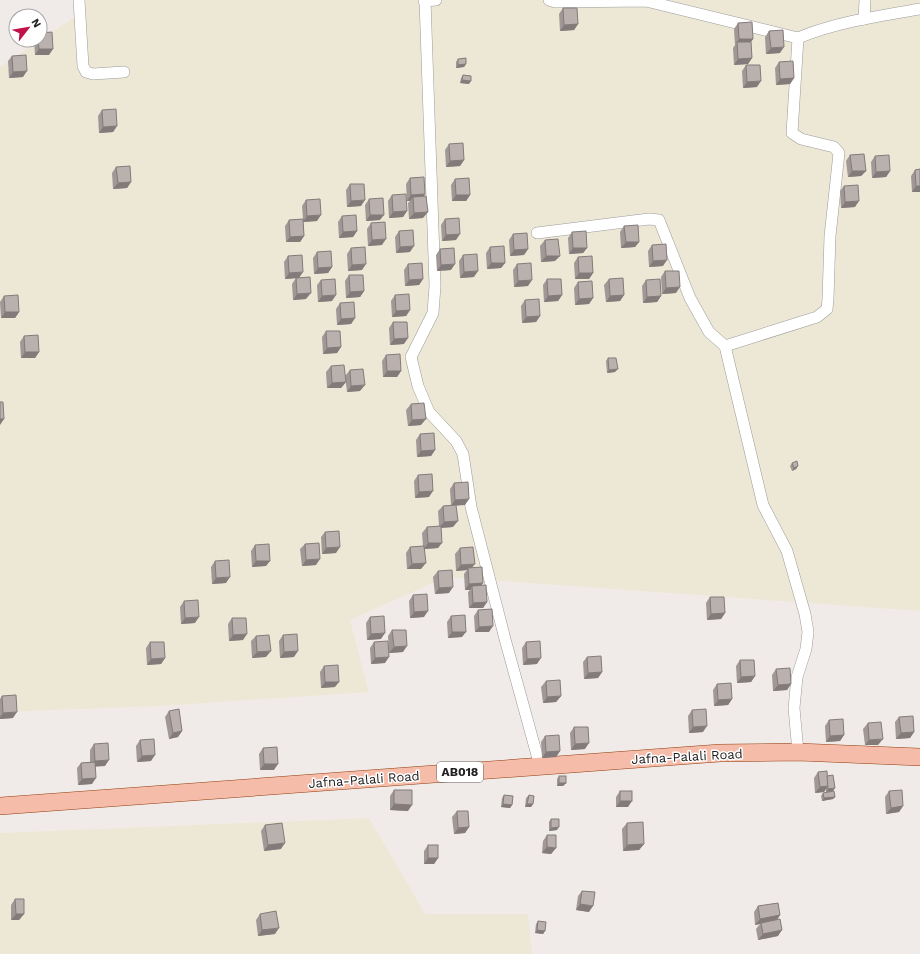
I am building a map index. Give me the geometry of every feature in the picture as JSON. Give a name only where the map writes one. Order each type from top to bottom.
[{"type":"main road","name":"Jafna-Palali Road","points":[[0,806],[720,753],[798,752],[920,757]]},
{"type":"street","points":[[78,0],[83,66],[86,72],[93,74],[124,72]]},
{"type":"street","points":[[428,0],[436,286],[433,313],[411,357],[418,386],[429,412],[456,441],[463,454],[471,507],[540,766]]},
{"type":"street","points":[[549,0],[555,2],[646,1],[798,38],[817,30],[920,8]]},
{"type":"street","points":[[864,19],[865,0]]},
{"type":"street","points":[[725,346],[817,316],[827,310],[830,236],[838,153],[834,147],[800,139],[792,134],[798,38]]},
{"type":"street","points":[[537,233],[649,219],[659,220],[690,298],[709,332],[725,346],[763,506],[787,551],[806,614],[808,632],[806,649],[796,677],[794,708],[798,752]]},
{"type":"shaded area","points":[[82,0],[920,0],[920,611],[446,577],[350,620],[369,692],[161,706],[0,712],[0,67],[28,48],[48,48],[48,35],[79,14]]},
{"type":"shaded area","points":[[369,818],[425,914],[528,914],[532,954],[0,954],[0,833]]},
{"type":"building","points":[[563,8],[577,8],[578,24],[564,25]]},
{"type":"building","points":[[752,22],[753,39],[739,39],[738,23]]},
{"type":"building","points":[[783,30],[784,47],[771,48],[769,31]]},
{"type":"building","points":[[48,32],[52,32],[53,49],[39,49],[48,48]]},
{"type":"building","points":[[737,42],[751,42],[752,58],[738,59]]},
{"type":"building","points":[[26,55],[27,71],[13,72],[12,56]]},
{"type":"building","points":[[466,58],[466,64],[458,65],[458,59]]},
{"type":"building","points":[[793,61],[794,78],[780,79],[779,62]]},
{"type":"building","points":[[746,65],[760,65],[761,81],[747,82]]},
{"type":"building","points":[[463,75],[471,76],[471,81],[462,80]]},
{"type":"building","points":[[116,109],[117,126],[103,127],[102,110]]},
{"type":"building","points":[[463,143],[464,160],[450,161],[449,144]]},
{"type":"building","points":[[864,154],[866,171],[852,171],[850,155]]},
{"type":"building","points":[[889,155],[890,171],[876,172],[875,156]]},
{"type":"building","points":[[130,166],[131,182],[118,183],[116,167]]},
{"type":"building","points":[[920,169],[920,186],[916,186],[915,170]]},
{"type":"building","points":[[424,177],[425,194],[411,195],[410,178]]},
{"type":"building","points":[[469,178],[470,195],[456,195],[455,179]]},
{"type":"building","points":[[350,184],[364,184],[365,200],[351,201]]},
{"type":"building","points":[[858,185],[859,201],[845,202],[844,186]]},
{"type":"building","points":[[406,194],[407,211],[393,212],[392,195]]},
{"type":"building","points":[[426,196],[428,212],[414,213],[413,197]]},
{"type":"building","points":[[383,198],[384,215],[370,215],[369,199]]},
{"type":"building","points":[[320,199],[321,215],[307,216],[306,200]]},
{"type":"building","points":[[356,215],[357,231],[343,232],[342,216]]},
{"type":"building","points":[[459,218],[460,234],[446,235],[445,219]]},
{"type":"building","points":[[303,219],[304,236],[290,237],[289,220]]},
{"type":"building","points":[[385,222],[386,239],[372,240],[371,223]]},
{"type":"building","points":[[638,225],[639,242],[626,242],[624,226]]},
{"type":"building","points":[[413,230],[414,246],[400,247],[399,231]]},
{"type":"building","points":[[586,231],[587,248],[573,248],[572,232]]},
{"type":"building","points":[[527,233],[528,249],[514,250],[513,234]]},
{"type":"building","points":[[558,239],[560,256],[546,256],[545,240]]},
{"type":"building","points":[[666,244],[667,260],[653,261],[652,245]]},
{"type":"building","points":[[504,246],[505,263],[491,263],[490,247]]},
{"type":"building","points":[[365,247],[366,264],[352,265],[351,248]]},
{"type":"building","points":[[454,248],[455,264],[441,265],[440,249]]},
{"type":"building","points":[[331,251],[332,267],[318,268],[317,252]]},
{"type":"building","points":[[477,254],[478,271],[464,272],[463,255]]},
{"type":"building","points":[[302,255],[303,272],[289,273],[288,256]]},
{"type":"building","points":[[592,256],[593,273],[579,273],[578,257]]},
{"type":"building","points":[[422,263],[423,279],[409,280],[408,264]]},
{"type":"building","points":[[531,263],[532,280],[518,281],[517,264]]},
{"type":"building","points":[[665,271],[679,271],[680,287],[666,288]]},
{"type":"building","points":[[349,275],[363,275],[364,291],[350,292]]},
{"type":"building","points":[[310,277],[311,293],[297,294],[296,278]]},
{"type":"building","points":[[623,278],[624,295],[610,296],[609,279]]},
{"type":"building","points":[[335,279],[336,295],[322,296],[321,280]]},
{"type":"building","points":[[547,279],[561,279],[562,295],[548,296]]},
{"type":"building","points":[[660,279],[661,296],[647,297],[646,280]]},
{"type":"building","points":[[592,281],[593,298],[579,299],[578,282]]},
{"type":"building","points":[[409,294],[410,310],[396,311],[395,295]]},
{"type":"building","points":[[18,295],[19,312],[5,312],[4,296]]},
{"type":"building","points":[[539,299],[540,316],[526,317],[525,300]]},
{"type":"building","points":[[354,302],[355,318],[341,319],[340,303]]},
{"type":"building","points":[[393,322],[407,322],[408,338],[394,339]]},
{"type":"building","points":[[326,331],[340,331],[341,347],[327,348]]},
{"type":"building","points":[[38,335],[39,352],[25,352],[24,336]]},
{"type":"building","points":[[400,354],[401,371],[387,371],[386,355]]},
{"type":"building","points":[[608,358],[616,358],[618,369],[609,370]]},
{"type":"building","points":[[344,365],[346,382],[332,383],[331,366]]},
{"type":"building","points":[[363,369],[365,385],[351,386],[350,370]]},
{"type":"building","points":[[0,402],[3,402],[4,419],[0,419]]},
{"type":"building","points":[[424,403],[426,419],[412,420],[411,404]]},
{"type":"building","points":[[434,433],[435,450],[421,451],[420,434]]},
{"type":"building","points":[[797,461],[798,466],[794,468],[792,463]]},
{"type":"building","points":[[432,474],[433,491],[419,492],[418,475]]},
{"type":"building","points":[[468,482],[469,499],[455,500],[454,483]]},
{"type":"building","points":[[456,505],[458,521],[444,522],[443,506]]},
{"type":"building","points":[[441,526],[442,543],[428,543],[427,527]]},
{"type":"building","points":[[339,531],[340,547],[326,548],[325,532]]},
{"type":"building","points":[[319,543],[320,559],[306,560],[305,544]]},
{"type":"building","points":[[269,544],[270,561],[256,561],[255,545]]},
{"type":"building","points":[[424,546],[426,563],[412,564],[410,547]]},
{"type":"building","points":[[473,547],[475,564],[461,565],[460,548]]},
{"type":"building","points":[[229,560],[230,577],[216,578],[215,561]]},
{"type":"building","points":[[482,567],[483,583],[469,584],[468,568]]},
{"type":"building","points":[[452,570],[453,587],[439,588],[438,571]]},
{"type":"building","points":[[486,585],[487,602],[473,603],[472,586]]},
{"type":"building","points":[[427,594],[428,611],[414,612],[413,595]]},
{"type":"building","points":[[710,597],[724,597],[725,613],[711,614]]},
{"type":"building","points":[[198,600],[199,617],[185,618],[184,601]]},
{"type":"building","points":[[492,609],[493,626],[479,627],[478,610]]},
{"type":"building","points":[[465,615],[466,632],[452,632],[451,616]]},
{"type":"building","points":[[384,616],[385,633],[371,634],[370,617]]},
{"type":"building","points":[[232,618],[246,618],[247,634],[233,635]]},
{"type":"building","points":[[392,630],[406,630],[407,646],[394,647]]},
{"type":"building","points":[[297,634],[298,651],[284,652],[283,635]]},
{"type":"building","points":[[269,635],[271,651],[257,652],[256,636]]},
{"type":"building","points":[[388,641],[389,657],[375,658],[374,642]]},
{"type":"building","points":[[540,641],[541,658],[527,659],[526,642]]},
{"type":"building","points":[[150,642],[164,642],[165,658],[151,659]]},
{"type":"building","points":[[601,656],[602,672],[588,673],[587,657]]},
{"type":"building","points":[[740,660],[754,660],[755,676],[741,677]]},
{"type":"building","points":[[338,665],[339,682],[325,682],[324,666]]},
{"type":"building","points":[[790,668],[791,684],[778,685],[776,669]]},
{"type":"building","points":[[560,680],[561,696],[547,697],[546,681]]},
{"type":"building","points":[[731,683],[732,699],[718,700],[717,684]]},
{"type":"building","points":[[16,695],[17,712],[3,713],[2,696]]},
{"type":"building","points":[[179,709],[182,731],[173,733],[169,711]]},
{"type":"building","points":[[706,709],[707,726],[693,727],[692,710]]},
{"type":"building","points":[[913,716],[914,732],[901,733],[899,717]]},
{"type":"building","points":[[843,719],[844,735],[830,736],[829,720]]},
{"type":"building","points":[[881,722],[883,739],[869,740],[868,723]]},
{"type":"building","points":[[574,727],[588,727],[589,743],[575,744]]},
{"type":"building","points":[[559,735],[560,751],[546,752],[545,736]]},
{"type":"building","points":[[154,739],[155,755],[142,756],[140,740]]},
{"type":"building","points":[[108,743],[109,760],[95,761],[94,744]]},
{"type":"building","points":[[277,747],[278,764],[264,764],[263,748]]},
{"type":"building","points":[[95,762],[96,778],[82,779],[81,763]]},
{"type":"building","points":[[827,771],[828,786],[820,787],[818,772]]},
{"type":"building","points":[[833,775],[835,788],[828,789],[827,776]]},
{"type":"building","points":[[559,776],[566,776],[566,783],[559,783]]},
{"type":"building","points":[[394,790],[412,790],[412,805],[394,804]]},
{"type":"building","points":[[902,790],[903,806],[891,808],[889,791]]},
{"type":"building","points":[[620,791],[632,791],[632,801],[620,801]]},
{"type":"building","points":[[834,791],[835,797],[824,798],[823,793]]},
{"type":"building","points":[[504,795],[513,796],[512,805],[503,804]]},
{"type":"building","points":[[529,795],[534,796],[533,804],[527,804]]},
{"type":"building","points":[[457,811],[468,811],[469,827],[458,828]]},
{"type":"building","points":[[551,819],[559,819],[559,827],[551,828]]},
{"type":"building","points":[[643,822],[644,844],[627,845],[627,823]]},
{"type":"building","points":[[282,823],[285,843],[268,845],[265,825]]},
{"type":"building","points":[[547,835],[556,835],[556,848],[547,847]]},
{"type":"building","points":[[428,845],[438,845],[438,858],[428,858]]},
{"type":"building","points":[[582,891],[595,892],[593,906],[580,904]]},
{"type":"building","points":[[15,899],[24,899],[24,914],[16,914]]},
{"type":"building","points":[[778,903],[780,915],[760,919],[758,906]]},
{"type":"building","points":[[276,911],[279,928],[262,930],[260,914]]},
{"type":"building","points":[[780,919],[782,930],[763,934],[761,923]]},
{"type":"building","points":[[538,921],[546,922],[545,931],[537,930]]}]
